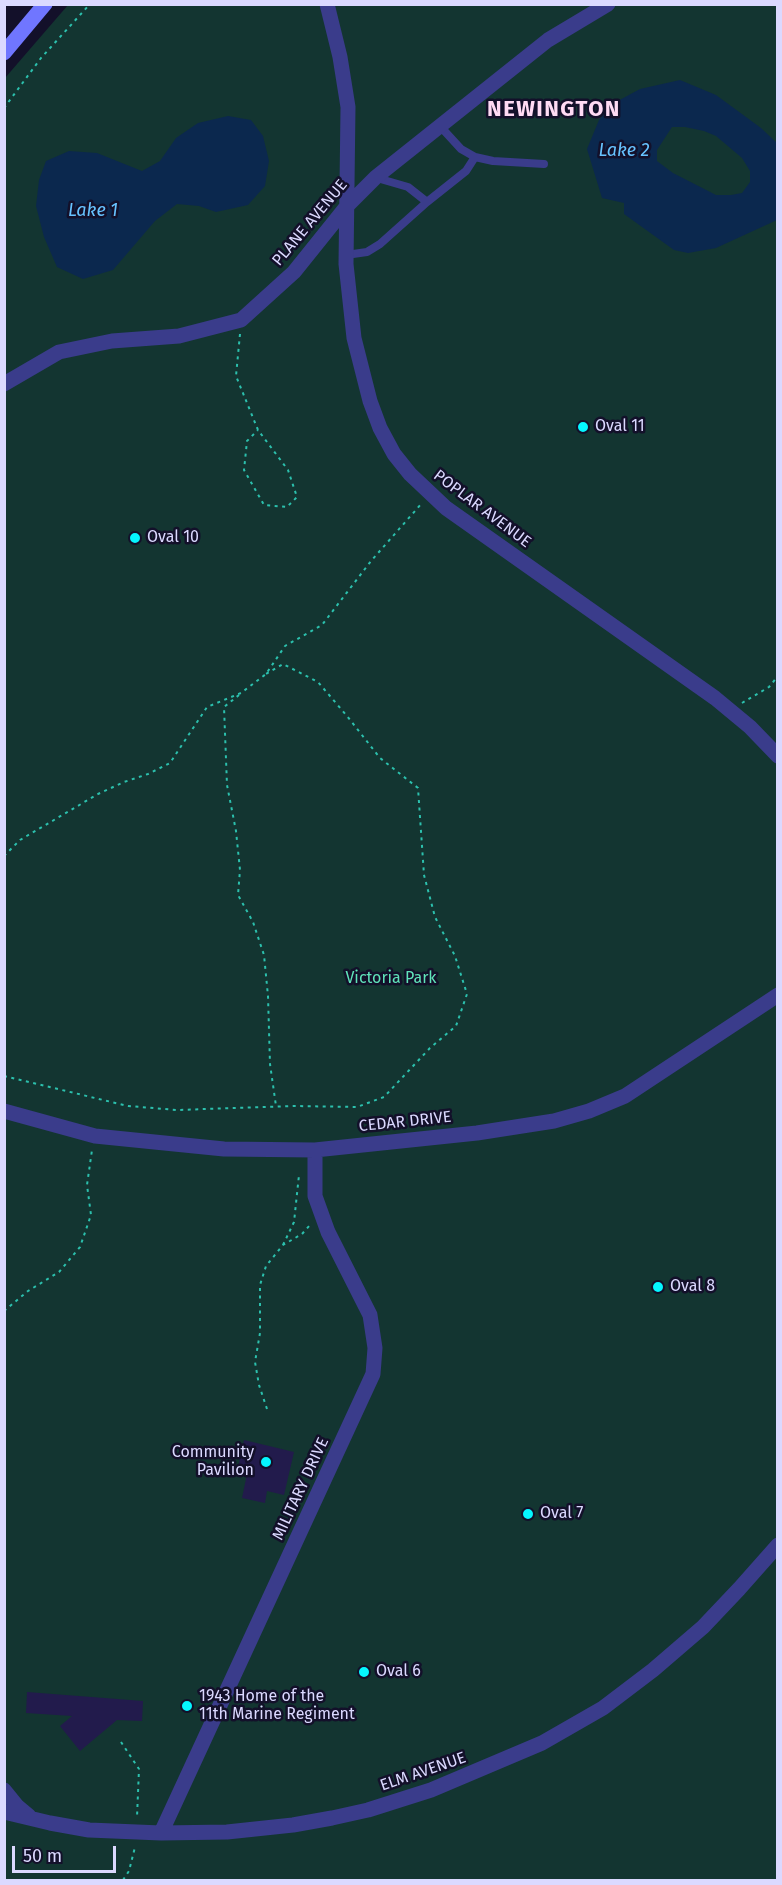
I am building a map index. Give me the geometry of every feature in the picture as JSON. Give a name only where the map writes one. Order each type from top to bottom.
[{"type":"main road","points":[[4,53],[45,4]]},
{"type":"street","name":"POPLAR AVENUE","points":[[327,4],[338,46],[347,98],[346,255],[354,338],[370,401],[384,437],[398,460],[430,494],[730,710],[777,756]]},
{"type":"street","name":"PLANE AVENUE","points":[[4,384],[59,352],[112,341],[179,336],[241,320],[294,272],[346,206],[376,177],[548,40],[608,4]]},
{"type":"street","name":"CEDAR DRIVE","points":[[4,1111],[95,1136],[224,1149],[315,1150],[477,1133],[554,1121],[590,1111],[625,1096],[777,995]]},
{"type":"street","name":"MILITARY DRIVE","points":[[161,1833],[374,1374],[375,1348],[370,1315],[328,1232],[315,1196],[315,1150]]},
{"type":"street","name":"ELM AVENUE","points":[[4,1812],[89,1830],[161,1833],[256,1829],[368,1810],[441,1786],[542,1743],[603,1708],[653,1671],[721,1608],[777,1545]]},
{"type":"street","points":[[4,1790],[19,1809],[35,1820]]},
{"type":"lane","points":[[439,125],[461,149],[475,157],[493,161],[544,164]]},
{"type":"lane","points":[[346,255],[367,252],[380,244],[466,171],[475,157]]},
{"type":"lane","points":[[376,177],[400,184],[427,202]]},
{"type":"path","points":[[4,108],[41,58],[90,4]]},
{"type":"path","points":[[241,320],[236,376],[258,430],[288,470],[297,497],[287,507],[264,505],[244,470],[247,441],[258,430]]},
{"type":"path","points":[[266,674],[285,646],[322,625],[371,561],[430,494]]},
{"type":"path","points":[[4,1076],[128,1106],[177,1110],[276,1106],[357,1107],[384,1098],[430,1048],[456,1026],[467,994],[455,956],[435,917],[424,875],[418,788],[380,758],[318,682],[283,664],[266,674],[224,707],[227,785],[236,831],[240,870],[238,895],[253,922],[264,955],[270,1064],[276,1106]]},
{"type":"path","points":[[730,710],[768,687],[777,676]]},
{"type":"path","points":[[4,856],[20,840],[98,794],[170,763],[207,707],[241,693]]},
{"type":"path","points":[[4,1311],[28,1291],[59,1272],[80,1247],[91,1215],[87,1185],[95,1136]]},
{"type":"path","points":[[267,1409],[259,1385],[255,1362],[260,1333],[260,1285],[266,1266],[283,1245],[294,1222],[300,1173]]},
{"type":"path","points":[[283,1245],[302,1234],[320,1213]]},
{"type":"path","points":[[121,1742],[139,1769],[135,1847],[129,1871],[123,1881]]},
{"type":"green space","name":"Victoria Park","points":[[68,5],[777,5],[777,1880],[5,1880],[5,78]]},
{"type":"water","name":"Lake 2","points":[[680,80],[716,95],[761,128],[778,144],[777,220],[716,248],[688,253],[674,250],[624,214],[624,203],[602,198],[587,149],[599,120],[614,103],[640,89]],"holes":[[[672,127],[685,127],[716,136],[742,158],[750,171],[750,182],[742,193],[716,195],[673,173],[657,161],[657,150]]]},
{"type":"water","name":"Lake 1","points":[[228,116],[251,120],[263,136],[269,161],[265,186],[248,205],[216,212],[199,206],[177,204],[155,221],[113,270],[83,279],[57,267],[44,237],[36,206],[39,180],[46,161],[69,151],[97,153],[142,171],[160,161],[176,138],[198,123]]},
{"type":"building","name":"Community Pavilion","points":[[244,1440],[294,1452],[284,1495],[267,1491],[265,1503],[242,1498],[247,1474],[237,1472]]},
{"type":"building","points":[[27,1692],[143,1701],[142,1721],[117,1720],[80,1751],[60,1726],[72,1716],[26,1713]]},
{"type":"place","name":"Oval 11","points":[[583,427]]},
{"type":"place","name":"Oval 10","points":[[135,538]]},
{"type":"place","name":"Oval 8","points":[[658,1287]]},
{"type":"place","name":"Community Pavilion","points":[[266,1462]]},
{"type":"place","name":"Oval 7","points":[[528,1514]]},
{"type":"place","name":"Oval 6","points":[[364,1672]]},
{"type":"place","name":"1943 Home of the 11th Marine Regiment","points":[[187,1706]]},
{"type":"district","name":"NEWINGTON","points":[[554,110]]}]
